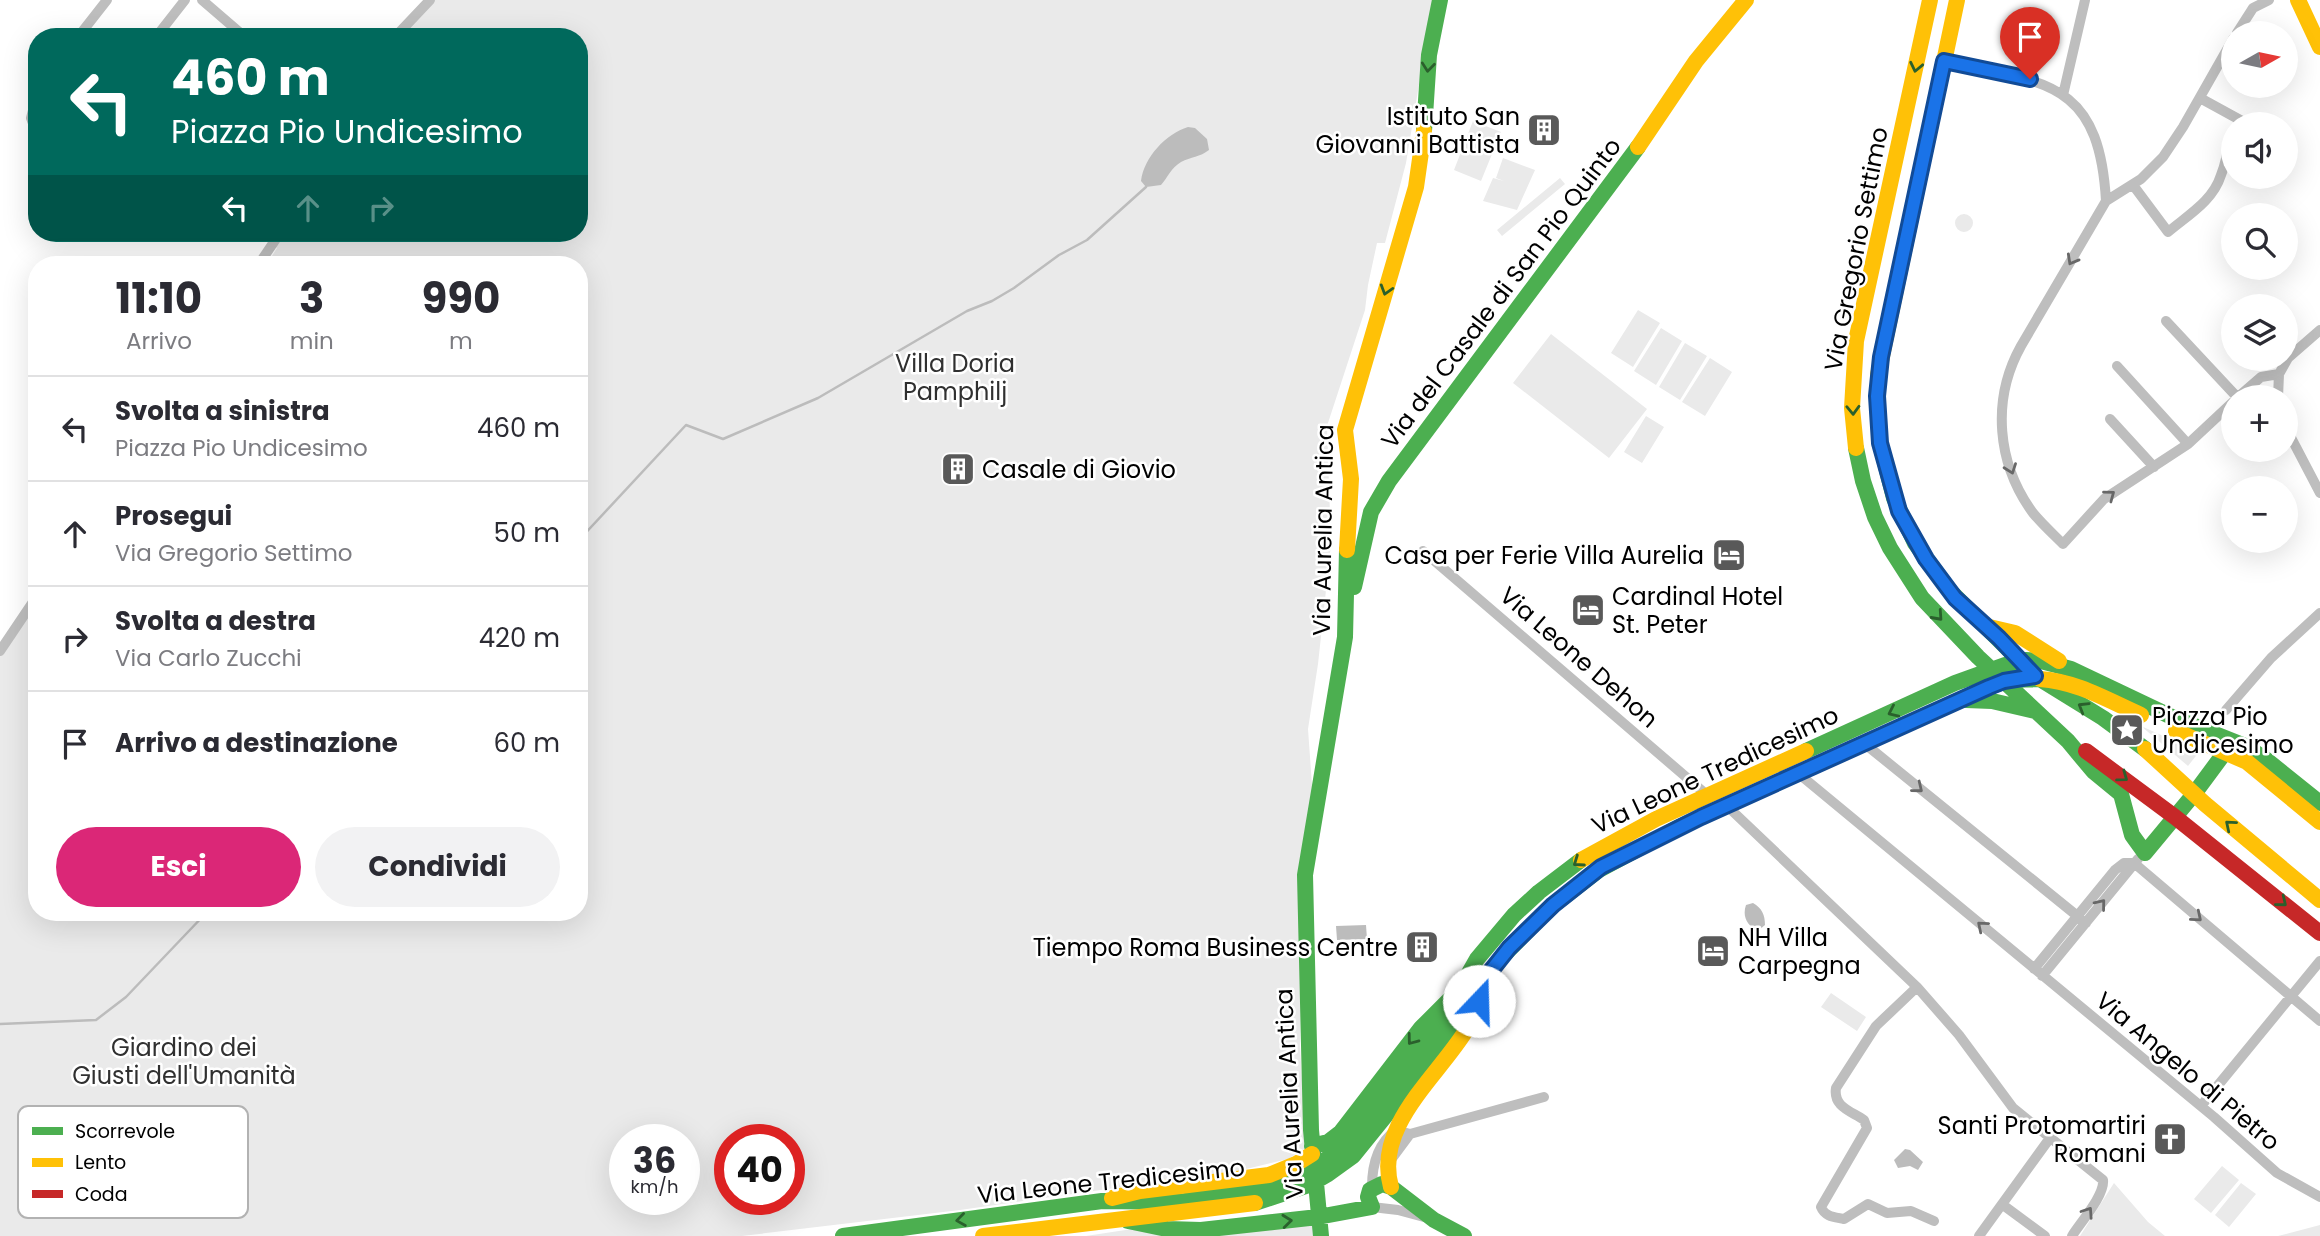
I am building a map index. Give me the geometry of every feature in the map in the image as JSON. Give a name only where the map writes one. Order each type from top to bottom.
[{"type":"main road","name":"Via Aurelia Antica","points":[[1321,1236],[1312,1150],[1306,979],[1306,868],[1345,637],[1351,479],[1345,441],[1346,420],[1416,187],[1423,144],[1429,55],[1440,0]]},
{"type":"main road","name":"Via del Casale di San Pio Quinto","points":[[1345,637],[1359,558],[1371,512],[1419,439],[1581,225],[1653,126],[1696,61],[1746,0]]},
{"type":"main road","name":"Via Gregorio Settimo","points":[[1930,0],[1859,326],[1853,371],[1852,408],[1863,481],[1882,532],[1922,598],[1965,644]]},
{"type":"main road","name":"Via Gregorio Settimo","points":[[1957,0],[1881,357],[1877,387],[1878,418],[1880,443],[1890,485],[1911,536],[1944,584],[1985,626]]},
{"type":"main road","points":[[2298,0],[2320,47]]},
{"type":"main road","points":[[1351,479],[1359,504],[1371,512]]},
{"type":"main road","points":[[1985,626],[2035,676],[2128,736],[2320,900]]},
{"type":"main road","points":[[1985,626],[1999,626],[2010,630],[2071,669],[2229,747],[2320,822]]},
{"type":"main road","points":[[1965,644],[2123,796],[2139,858]]},
{"type":"main road","points":[[1955,683],[1965,665],[1965,644]]},
{"type":"main road","points":[[2020,661],[2041,661],[2071,669]]},
{"type":"main road","name":"Via Leone Tredicesimo","points":[[983,1236],[1122,1220],[1254,1197],[1298,1177],[1323,1163],[1346,1144],[1422,1049],[1441,1022],[1477,959],[1527,903],[1563,873],[1628,832],[1707,795],[1955,683],[2020,661]]},
{"type":"main road","points":[[2035,676],[2067,683],[2229,747],[2260,755],[2320,803]]},
{"type":"main road","name":"Via Leone Tredicesimo","points":[[843,1236],[1102,1201],[1180,1202],[1288,1194],[1318,1181],[1344,1164],[1363,1145],[1432,1057],[1509,948],[1545,912],[1601,867],[1727,805],[2004,681],[2035,676]]},
{"type":"main road","points":[[1963,700],[1992,701],[2037,711]]},
{"type":"main road","points":[[2068,741],[2104,763],[2175,817],[2320,933]]},
{"type":"main road","points":[[2139,858],[2194,794],[2229,747]]},
{"type":"main road","points":[[1391,1188],[1385,1170],[1387,1156],[1471,1022],[1486,977]]},
{"type":"main road","points":[[1102,1201],[1140,1191],[1269,1175],[1296,1164],[1312,1150],[1341,1132],[1421,1028],[1459,991]]},
{"type":"main road","points":[[1122,1220],[1167,1229],[1201,1230],[1318,1217],[1372,1207],[1368,1196],[1372,1187],[1382,1184],[1434,1220],[1464,1236]]},
{"type":"street","points":[[85,28],[107,0]]},
{"type":"street","points":[[163,28],[185,0]]},
{"type":"street","points":[[202,0],[235,28]]},
{"type":"street","points":[[404,28],[430,0]]},
{"type":"street","points":[[2063,95],[2085,0]]},
{"type":"street","points":[[2244,21],[2253,8],[2269,0]]},
{"type":"street","points":[[2221,60],[2168,151],[2151,172],[2106,201],[2017,354],[2001,413],[2004,448],[2016,484],[2035,516],[2063,544],[2104,499],[2188,444],[2221,413]]},
{"type":"street","points":[[1944,61],[2030,79],[2063,95],[2083,113],[2094,133],[2103,164],[2106,201]]},
{"type":"street","points":[[2200,98],[2226,112]]},
{"type":"street","points":[[2133,185],[2168,232],[2208,199],[2221,176]]},
{"type":"street","points":[[2166,321],[2227,385]]},
{"type":"street","points":[[2279,385],[2279,374],[2288,358],[2320,330]]},
{"type":"street","points":[[2117,366],[2188,444]]},
{"type":"street","points":[[2252,385],[2261,377],[2279,374]]},
{"type":"street","points":[[2110,419],[2154,467]]},
{"type":"street","points":[[2298,451],[2320,493]]},
{"type":"street","name":"Via Leone Dehon","points":[[1423,551],[1707,795]]},
{"type":"street","points":[[0,651],[28,609]]},
{"type":"street","points":[[2226,710],[2272,658],[2320,613]]},
{"type":"street","points":[[1865,744],[2082,919]]},
{"type":"street","name":"Via Angelo di Pietro","points":[[1799,774],[2201,1106],[2277,1173],[2320,1197]]},
{"type":"street","points":[[1727,805],[1917,987],[1959,1035],[2013,1108],[2103,1180],[2103,1188],[2072,1236]]},
{"type":"street","points":[[2038,972],[2082,919],[2139,858],[2145,873],[2320,1021]]},
{"type":"street","points":[[2201,1106],[2320,961]]},
{"type":"street","points":[[1917,987],[1876,1026],[1836,1088],[1835,1097],[1839,1105],[1864,1120],[1867,1128],[1821,1207],[1830,1217],[1844,1219],[1868,1204],[1887,1213],[1911,1211],[1934,1221]]},
{"type":"street","points":[[1372,1187],[1373,1168],[1384,1141],[1403,1132],[1544,1097]]},
{"type":"street","points":[[1979,1236],[2050,1138]]},
{"type":"street","points":[[2003,1205],[2045,1236]]},
{"type":"street","points":[[1372,1207],[1398,1210],[1434,1220]]},
{"type":"green space","name":"Villa Doria Pamphilj","points":[[433,0],[1433,0],[1406,163],[1385,243],[1377,243],[1365,310],[1327,426],[1331,544],[1308,729],[1312,785],[1301,976],[1300,1046],[1306,1148],[1288,1159],[1242,1170],[960,1210],[742,1236],[0,1236],[0,656],[28,615],[28,921],[588,921],[588,256],[272,256],[277,248],[271,242],[588,242],[588,28],[408,28]]},
{"type":"green space","points":[[1473,121],[1501,132],[1481,181],[1454,170]]},
{"type":"green space","points":[[1503,158],[1535,170],[1517,210],[1483,201],[1493,178],[1504,181],[1496,178]]},
{"type":"green space","points":[[1560,178],[1565,184],[1502,236],[1497,230]]},
{"type":"green space","points":[[1964,214],[1970,217],[1973,223],[1970,229],[1964,232],[1958,229],[1955,223],[1958,217]]},
{"type":"green space","points":[[1638,310],[1660,323],[1633,367],[1611,353]]},
{"type":"green space","points":[[1661,328],[1682,341],[1656,385],[1634,371]]},
{"type":"green space","points":[[1551,334],[1647,409],[1609,458],[1513,383]]},
{"type":"green space","points":[[1685,343],[1707,356],[1680,400],[1659,387]]},
{"type":"green space","points":[[1710,358],[1732,372],[1705,416],[1682,402]]},
{"type":"green space","points":[[1646,416],[1664,427],[1642,463],[1624,452]]},
{"type":"green space","points":[[2141,726],[2199,752],[2188,766]]},
{"type":"green space","points":[[1831,993],[1866,1017],[1857,1031],[1821,1007]]},
{"type":"green space","points":[[2222,1166],[2239,1180],[2211,1213],[2194,1199]]},
{"type":"green space","points":[[2114,1183],[2148,1222],[2165,1236],[2080,1236]]},
{"type":"green space","points":[[2241,1183],[2256,1194],[2229,1227],[2215,1215]]},
{"type":"green space","points":[[1313,1223],[1315,1236],[1213,1236]]},
{"type":"green space","points":[[2320,1225],[2320,1236],[2278,1236]]},
{"type":"green space","points":[[1132,1229],[1175,1236],[1086,1236]]},
{"type":"shaded area","points":[[1188,127],[1195,128],[1207,139],[1209,150],[1178,164],[1161,185],[1146,187],[1141,181],[1151,155],[1164,141]]},
{"type":"shaded area","points":[[1753,903],[1761,910],[1764,918],[1765,925],[1759,930],[1751,926],[1745,917],[1746,905]]},
{"type":"shaded area","points":[[1366,925],[1367,939],[1337,940],[1336,926]]},
{"type":"shaded area","points":[[1905,1149],[1910,1150],[1923,1162],[1918,1170],[1910,1166],[1898,1168],[1894,1160]]},
{"type":"waterway","points":[[588,530],[686,425],[723,439],[818,398],[967,311],[1014,288],[1059,255],[1087,240],[1146,187]]},
{"type":"waterway","points":[[0,1024],[96,1020],[126,997],[198,921]]},
{"type":"traffic: fast","points":[[1424,131],[1429,55],[1440,0]]},
{"type":"traffic: fast","points":[[1354,587],[1371,512],[1389,481],[1638,147]]},
{"type":"traffic: fast","points":[[1878,416],[1880,443],[1894,498],[1915,543],[1950,591],[2035,676],[2103,718],[2145,749]]},
{"type":"traffic: fast","points":[[1856,448],[1875,517],[1890,548],[1922,598],[1978,657],[2068,741],[2093,771],[2121,794],[2132,835],[2145,853],[2231,744]]},
{"type":"traffic: fast","points":[[1321,1236],[1311,1130],[1305,875],[1345,637],[1347,550]]},
{"type":"traffic: fast","points":[[1806,751],[1955,683],[2005,665],[2026,660],[2041,661],[2071,669],[2172,717],[2245,746],[2320,803]]},
{"type":"traffic: fast","points":[[1255,1203],[1309,1185],[1353,1156],[1404,1093],[1499,960],[1551,907],[1599,870],[1679,827],[1989,687],[2010,680],[2040,679]]},
{"type":"traffic: fast","points":[[1966,700],[1992,701],[2035,711]]},
{"type":"traffic: fast","points":[[843,1236],[1102,1201],[1180,1202],[1253,1190],[1298,1177],[1336,1153],[1365,1123],[1441,1022],[1477,959],[1514,915],[1581,860]]},
{"type":"traffic: fast","points":[[1312,1146],[1328,1142],[1341,1132],[1421,1028],[1454,995]]},
{"type":"traffic: fast","points":[[1128,1221],[1167,1229],[1201,1230],[1318,1217],[1372,1207],[1368,1197],[1370,1190],[1382,1184],[1391,1187],[1434,1220],[1464,1236]]},
{"type":"traffic: slow","points":[[1638,147],[1696,61],[1746,0]]},
{"type":"traffic: slow","points":[[1856,448],[1852,408],[1856,341],[1930,0]]},
{"type":"traffic: slow","points":[[1878,416],[1878,375],[1957,0]]},
{"type":"traffic: slow","points":[[2298,0],[2320,47]]},
{"type":"traffic: slow","points":[[1347,550],[1351,479],[1345,430],[1416,187],[1424,131]]},
{"type":"traffic: slow","points":[[1985,626],[2015,633],[2059,661]]},
{"type":"traffic: slow","points":[[2040,679],[2079,688],[2141,715]]},
{"type":"traffic: slow","points":[[2176,731],[2247,762],[2320,822]]},
{"type":"traffic: slow","points":[[2145,749],[2205,804],[2320,900]]},
{"type":"traffic: slow","points":[[1581,860],[1656,819],[1806,751]]},
{"type":"traffic: slow","points":[[1391,1187],[1388,1165],[1391,1144],[1399,1124],[1424,1085],[1465,1032],[1485,981]]},
{"type":"traffic: slow","points":[[1112,1198],[1140,1191],[1269,1175],[1312,1154]]},
{"type":"traffic: slow","points":[[983,1236],[1255,1203]]},
{"type":"traffic: jam","points":[[2086,751],[2175,817],[2320,933]]},
{"type":"place","name":"Istituto San Giovanni Battista","points":[[1544,130]]},
{"type":"place","name":"Casale di Giovio","points":[[958,469]]},
{"type":"place","name":"Casa per Ferie Villa Aurelia","points":[[1729,555]]},
{"type":"place","name":"Cardinal Hotel St. Peter","points":[[1588,610]]},
{"type":"place","name":"Piazza Pio Undicesimo","points":[[2127,730]]},
{"type":"place","name":"Tiempo Roma Business Centre","points":[[1422,947]]},
{"type":"place","name":"NH Villa Carpegna","points":[[1713,951]]},
{"type":"place","name":"Santi Protomartiri Romani","points":[[2170,1139]]},
{"type":"route","points":[[1479,1001],[1486,977],[1509,948],[1553,905],[1601,867],[1727,805],[1989,687],[2004,681],[2035,676],[1955,598],[1915,543],[1899,511],[1886,470],[1880,443],[1877,396],[1883,344],[1944,61],[2030,79]]},
{"type":"park label","name":"Giardino dei Giusti dell'Umanità","points":[[184,1061]]}]
